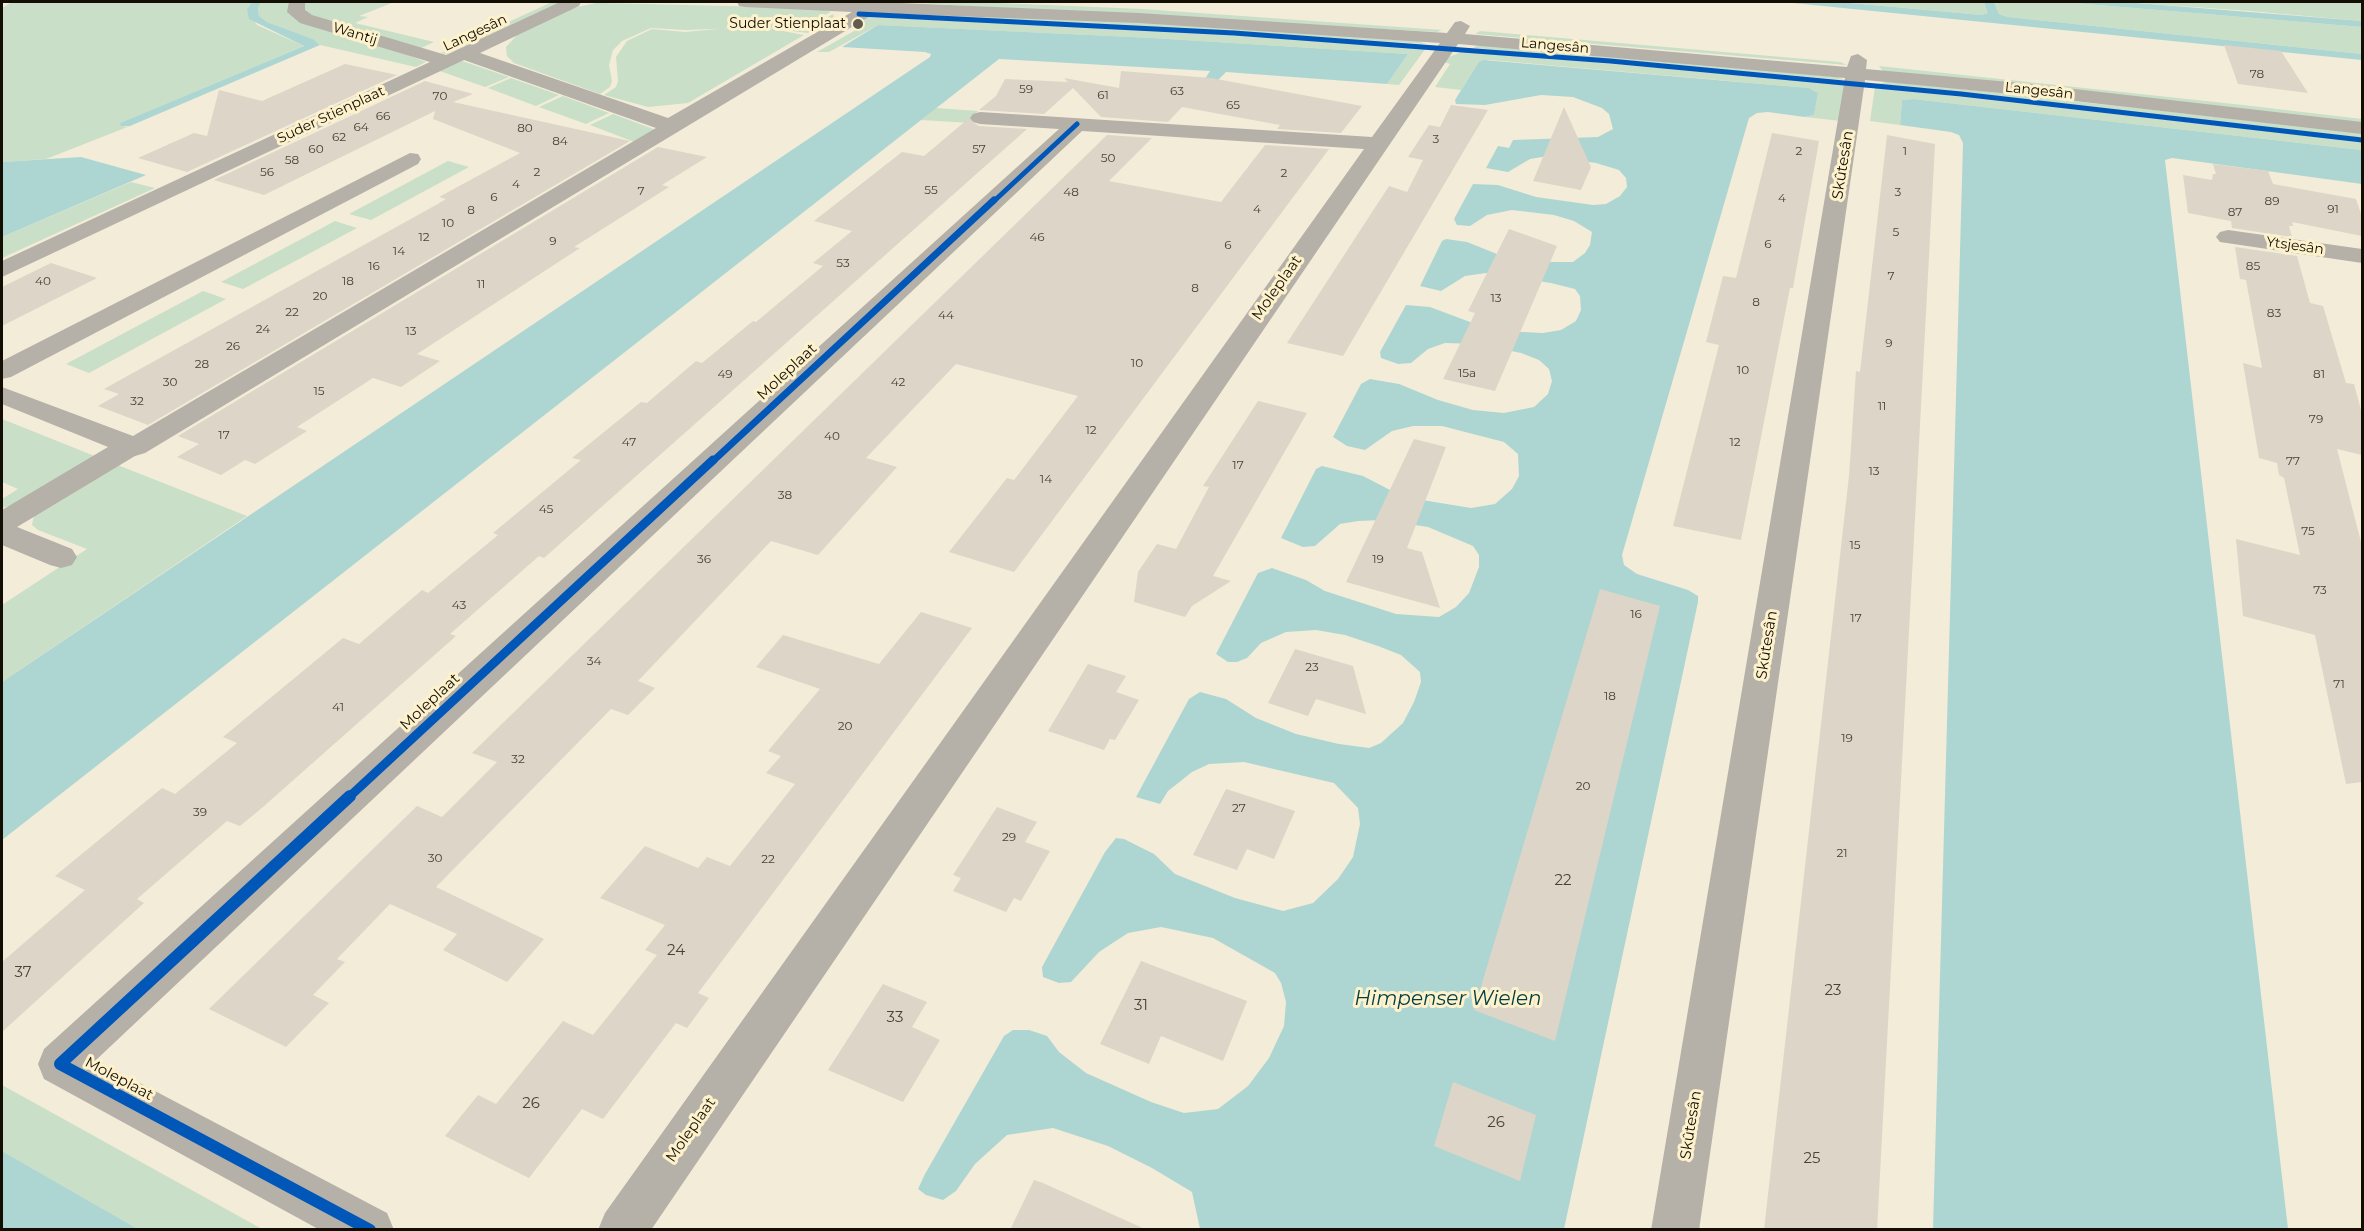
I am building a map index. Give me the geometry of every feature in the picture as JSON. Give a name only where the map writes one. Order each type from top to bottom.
[{"type":"street","name":"Wantij","points":[[297,2],[296,12],[306,19],[426,55]]},
{"type":"street","name":"Langesân","points":[[426,55],[543,2]]},
{"type":"street","name":"Langesân","points":[[426,55],[455,57],[573,2]]},
{"type":"street","name":"Langesân","points":[[745,2],[878,4],[1456,32]]},
{"type":"street","name":"Langesân","points":[[1047,2],[1456,32],[1858,67],[2362,115]]},
{"type":"street","points":[[2,395],[135,447],[878,4]]},
{"type":"street","name":"Moleplaat","points":[[622,1230],[1456,32]]},
{"type":"street","points":[[455,57],[670,126]]},
{"type":"street","name":"Suder Stienplaat","points":[[2,270],[455,57]]},
{"type":"street","name":"Langesân","points":[[1858,67],[2362,129]]},
{"type":"street","name":"Skûtesân","points":[[1675,1230],[1858,67]]},
{"type":"street","points":[[980,117],[1377,144]]},
{"type":"street","name":"Moleplaat","points":[[370,1230],[60,1064],[1077,124]]},
{"type":"street","points":[[2,371],[410,159]]},
{"type":"street","name":"Ytsjesân","points":[[2228,237],[2362,256]]},
{"type":"street","points":[[2,523],[132,445]]},
{"type":"street","points":[[2,533],[61,557]]},
{"type":"green space","points":[[12,2],[252,2],[247,9],[257,25],[304,46],[120,123],[125,127],[130,126],[46,159],[2,162],[2,8]]},
{"type":"green space","points":[[261,2],[291,2],[289,10],[426,62],[416,67],[320,45],[313,39],[259,17],[258,8]]},
{"type":"green space","points":[[303,2],[394,2],[359,16],[368,17],[355,23],[434,42],[419,49],[311,17],[301,7]]},
{"type":"green space","points":[[552,2],[561,2],[447,54],[441,53]]},
{"type":"green space","points":[[899,2],[973,2],[1142,9],[1442,30],[1437,32]]},
{"type":"green space","points":[[1839,2],[1984,2],[1989,13],[1982,15]]},
{"type":"green space","points":[[1994,2],[2062,2],[2362,27],[2362,54],[2008,17],[1999,14]]},
{"type":"green space","points":[[2124,2],[2362,2],[2362,21],[2250,11]]},
{"type":"green space","points":[[596,3],[817,8],[831,12],[807,23],[814,25],[833,14],[834,17],[808,33],[761,27],[686,30],[651,28],[622,41],[613,50],[609,65],[612,81],[610,87],[600,94],[514,63],[507,56],[506,47],[517,35],[573,8]]},
{"type":"green space","points":[[883,12],[1049,17],[1413,39],[1426,44],[1157,27],[879,14]]},
{"type":"green space","points":[[868,17],[1155,30],[1426,48],[1399,85],[1387,84],[1408,54],[1153,38],[878,25],[829,52],[817,52],[863,26],[854,24]]},
{"type":"green space","points":[[728,28],[772,29],[804,35],[688,103],[648,107],[604,95],[616,87],[618,81],[616,57],[627,41],[652,29],[685,32]]},
{"type":"green space","points":[[1480,31],[1840,62],[1847,65],[1475,34]]},
{"type":"green space","points":[[1480,44],[1838,77],[1845,80],[1473,48]]},
{"type":"green space","points":[[1464,51],[1844,84],[1841,121],[1805,117],[1814,115],[1818,93],[1809,88],[1490,60],[1478,63],[1461,90],[1435,87],[1450,64],[1444,62],[1446,58]]},
{"type":"green space","points":[[462,61],[509,77],[485,87],[437,70]]},
{"type":"green space","points":[[1879,66],[2362,119],[2362,124],[1883,71]]},
{"type":"green space","points":[[511,78],[559,95],[536,106],[488,88]]},
{"type":"green space","points":[[1890,81],[2362,133],[2362,138],[1878,84]]},
{"type":"green space","points":[[1875,87],[2362,142],[2362,150],[1913,99],[1902,100],[1900,125],[1870,121]]},
{"type":"green space","points":[[563,96],[609,113],[586,124],[539,107]]},
{"type":"green space","points":[[936,108],[978,111],[971,123],[921,120]]},
{"type":"green space","points":[[613,114],[656,130],[637,143],[590,125]]},
{"type":"green space","points":[[448,161],[469,167],[371,220],[349,214]]},
{"type":"green space","points":[[131,182],[155,188],[2,258],[2,237]]},
{"type":"green space","points":[[335,221],[357,228],[243,289],[221,282]]},
{"type":"green space","points":[[203,291],[226,299],[89,373],[66,364]]},
{"type":"green space","points":[[2,419],[97,457],[21,502],[2,508],[2,499],[18,489],[2,482]]},
{"type":"green space","points":[[115,464],[247,516],[2,682],[2,605],[87,549],[38,530],[32,525],[34,515]]},
{"type":"green space","points":[[2,1085],[262,1229],[138,1229],[2,1151]]},
{"type":"water","points":[[252,2],[261,2],[258,8],[259,16],[267,22],[313,39],[320,45],[130,126],[121,126],[120,123],[304,46],[249,19],[247,9]]},
{"type":"water","points":[[1783,2],[1839,2],[1982,15],[1988,13],[1984,2],[1994,2],[1999,14],[2008,17],[2362,54],[2362,60]]},
{"type":"water","points":[[2062,2],[2124,2],[2362,21],[2362,27]]},
{"type":"water","points":[[878,25],[1153,38],[1408,54],[1387,84],[1226,72],[1214,84],[1203,82],[1210,71],[999,59],[2,840],[2,682],[930,57],[931,54],[925,52],[842,47]]},
{"type":"water","name":"Himpenser Wielen","points":[[1483,60],[1809,88],[1818,93],[1814,115],[1805,117],[1768,112],[1757,113],[1749,118],[1622,555],[1624,565],[1637,574],[1688,590],[1698,596],[1698,602],[1564,1229],[1200,1229],[1192,1192],[1152,1168],[1108,1146],[1053,1128],[1007,1135],[975,1164],[956,1191],[943,1200],[926,1195],[918,1189],[925,1174],[1004,1036],[1013,1030],[1029,1030],[1047,1036],[1059,1052],[1086,1073],[1151,1102],[1184,1113],[1218,1109],[1248,1086],[1269,1058],[1284,1026],[1286,1002],[1281,983],[1275,973],[1213,938],[1161,927],[1128,933],[1099,952],[1071,982],[1059,983],[1043,977],[1042,967],[1105,852],[1116,838],[1124,839],[1154,854],[1175,874],[1235,898],[1283,911],[1313,903],[1338,879],[1353,857],[1360,824],[1358,808],[1334,783],[1244,762],[1209,764],[1192,772],[1168,791],[1160,804],[1136,797],[1189,699],[1200,692],[1226,699],[1256,718],[1296,734],[1339,744],[1369,748],[1381,743],[1403,723],[1421,682],[1420,672],[1401,655],[1378,646],[1345,635],[1316,630],[1286,632],[1261,643],[1247,658],[1237,662],[1228,662],[1216,654],[1258,573],[1272,568],[1306,580],[1325,591],[1396,614],[1439,617],[1456,607],[1469,593],[1479,567],[1479,555],[1473,546],[1428,527],[1383,520],[1358,521],[1340,524],[1315,546],[1303,547],[1281,538],[1316,469],[1322,466],[1363,476],[1390,490],[1416,499],[1471,508],[1495,504],[1512,489],[1519,476],[1518,454],[1504,442],[1442,426],[1413,426],[1392,431],[1365,450],[1347,446],[1333,437],[1361,384],[1370,379],[1399,384],[1438,400],[1473,410],[1504,413],[1534,407],[1548,394],[1552,381],[1549,369],[1539,360],[1521,353],[1477,344],[1445,343],[1428,349],[1411,363],[1398,364],[1381,358],[1380,352],[1406,305],[1430,307],[1478,325],[1504,331],[1543,333],[1561,330],[1576,321],[1581,310],[1580,296],[1575,289],[1551,283],[1486,273],[1465,276],[1441,291],[1420,286],[1442,241],[1446,239],[1467,242],[1497,254],[1552,262],[1573,262],[1585,253],[1590,245],[1592,232],[1574,221],[1554,215],[1512,210],[1487,215],[1470,226],[1457,225],[1454,219],[1473,184],[1498,185],[1536,197],[1593,205],[1606,204],[1620,196],[1627,187],[1626,178],[1619,170],[1596,163],[1548,156],[1530,159],[1508,172],[1486,168],[1498,146],[1509,148],[1513,140],[1598,137],[1613,129],[1609,114],[1602,108],[1573,97],[1541,95],[1485,105],[1456,104],[1455,100],[1478,63]]},
{"type":"water","points":[[1913,99],[2362,150],[2362,184],[2172,158],[2165,160],[2288,1229],[1933,1229],[1963,143],[1959,135],[1951,132],[1900,125],[1902,100]]},
{"type":"water","points":[[81,157],[146,175],[2,237],[2,162]]},
{"type":"water","points":[[2,1151],[138,1229],[2,1229]]},
{"type":"building","points":[[2224,45],[2281,51],[2308,93],[2238,84]]},
{"type":"building","points":[[345,64],[397,75],[187,172],[138,158],[194,133],[207,136],[219,90],[262,101]]},
{"type":"building","points":[[1121,71],[1211,78],[1362,106],[1341,133],[1277,129],[1280,125],[1182,107],[1168,122],[1101,117],[1073,88],[1044,114],[979,110],[996,96],[1005,79],[1068,82],[1064,78],[1119,88]]},
{"type":"building","points":[[425,81],[473,94],[453,102],[630,141],[148,425],[98,406],[119,394],[104,389],[436,205],[446,199],[439,197],[520,153],[433,119],[435,111],[264,195],[214,180]]},
{"type":"building","points":[[1451,105],[1488,110],[1343,356],[1287,343],[1389,186],[1407,192],[1423,160],[1408,157],[1429,125],[1440,127]]},
{"type":"building","points":[[1564,107],[1591,167],[1581,190],[1533,181]]},
{"type":"building","points":[[968,119],[979,126],[1027,129],[544,558],[539,556],[450,634],[456,636],[263,807],[240,826],[227,821],[137,899],[144,903],[2,1032],[2,962],[85,890],[55,876],[162,788],[175,794],[237,743],[223,737],[343,638],[359,644],[422,590],[428,593],[498,535],[493,533],[581,460],[572,458],[641,402],[647,403],[696,361],[702,363],[753,321],[756,322],[823,266],[813,263],[852,231],[814,221],[902,152],[924,156]]},
{"type":"building","points":[[1772,133],[1819,141],[1793,288],[1790,288],[1741,540],[1673,526],[1719,345],[1706,342],[1723,276],[1736,278]]},
{"type":"building","points":[[1107,135],[1152,138],[1109,181],[1221,202],[1265,145],[1329,149],[1014,572],[949,552],[1007,478],[1014,480],[1078,396],[956,364],[866,458],[897,467],[818,555],[771,541],[638,681],[655,688],[628,715],[611,709],[436,887],[544,939],[507,982],[443,950],[457,934],[390,904],[337,959],[345,962],[313,995],[329,1003],[286,1047],[209,1009],[417,806],[442,817],[497,762],[472,753]]},
{"type":"building","points":[[1887,135],[1935,144],[1877,1230],[1764,1230],[1849,476],[1856,371],[1860,372]]},
{"type":"building","points":[[658,147],[707,157],[662,185],[669,187],[574,247],[580,248],[417,354],[440,361],[401,387],[373,378],[297,427],[307,431],[255,464],[245,460],[221,475],[177,457],[199,444],[178,436]]},
{"type":"building","points":[[2213,164],[2268,171],[2273,184],[2356,199],[2362,217],[2362,236],[2292,222],[2293,226],[2289,226],[2292,237],[2232,228],[2231,221],[2188,213],[2183,175],[2212,180],[2213,174],[2216,174]]},
{"type":"building","points":[[1509,229],[1557,246],[1495,391],[1443,379],[1475,313],[1468,311]]},
{"type":"building","points":[[2235,247],[2297,256],[2310,303],[2323,306],[2346,383],[2354,384],[2362,414],[2362,455],[2337,449],[2362,546],[2362,782],[2346,784],[2315,635],[2243,616],[2236,539],[2300,555],[2284,478],[2279,475],[2277,463],[2259,458],[2243,363],[2262,368],[2246,280],[2240,279]]},
{"type":"building","points":[[51,263],[97,278],[2,326],[2,287]]},
{"type":"building","points":[[1258,401],[1307,413],[1213,576],[1231,581],[1192,606],[1185,617],[1134,602],[1138,572],[1157,544],[1176,549],[1209,487],[1203,486]]},
{"type":"building","points":[[1414,439],[1446,447],[1407,548],[1422,552],[1440,608],[1346,582]]},
{"type":"building","points":[[1600,589],[1660,606],[1555,1041],[1474,1010]]},
{"type":"building","points":[[921,612],[972,628],[698,993],[709,998],[687,1028],[676,1023],[603,1119],[582,1109],[529,1178],[445,1136],[478,1095],[496,1104],[563,1021],[593,1035],[657,955],[645,950],[665,925],[600,898],[645,846],[698,868],[707,857],[730,866],[795,784],[766,773],[781,756],[768,751],[820,689],[756,667],[783,635],[879,664]]},
{"type":"building","points":[[1295,649],[1353,666],[1366,714],[1316,699],[1308,716],[1268,703]]},
{"type":"building","points":[[1088,664],[1126,676],[1116,692],[1139,700],[1115,740],[1110,739],[1104,750],[1048,731]]},
{"type":"building","points":[[1226,789],[1295,811],[1274,859],[1247,849],[1237,870],[1193,855]]},
{"type":"building","points":[[997,807],[1037,822],[1025,842],[1050,851],[1021,901],[1014,898],[1006,912],[953,891],[961,878],[953,875]]},
{"type":"building","points":[[1141,961],[1247,1001],[1223,1061],[1161,1036],[1149,1064],[1100,1044]]},
{"type":"building","points":[[883,984],[927,1002],[912,1027],[940,1040],[903,1102],[828,1070]]},
{"type":"building","points":[[1453,1082],[1536,1115],[1520,1181],[1434,1146]]},
{"type":"building","points":[[1034,1180],[1043,1183],[1147,1230],[1010,1230]]},
{"type":"cycle path","points":[[859,14],[1234,33],[1610,61],[1961,94],[2362,140]]},
{"type":"cycle path","points":[[370,1230],[60,1064],[1077,124]]},
{"type":"place","name":"Suder Stienplaat","points":[[858,24]]}]
